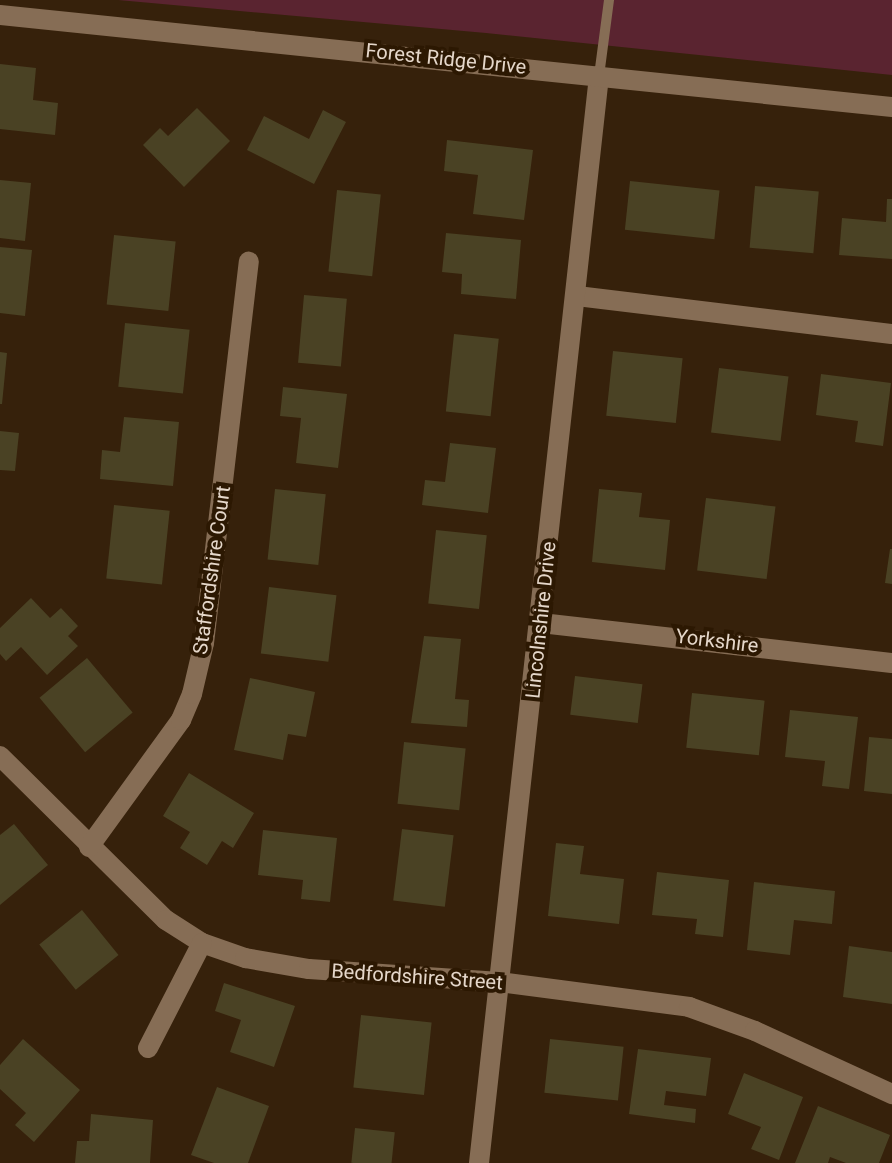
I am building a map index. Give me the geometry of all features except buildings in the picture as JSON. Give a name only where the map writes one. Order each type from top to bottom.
[{"type":"street","name":"Forest Ridge Drive","points":[[0,15],[892,107]]},
{"type":"street","name":"Lincolnshire Drive","points":[[479,1163],[599,76]]},
{"type":"street","name":"Staffordshire Court","points":[[89,847],[181,720],[192,694],[204,643],[249,262]]},
{"type":"street","points":[[577,296],[892,334]]},
{"type":"street","name":"Yorkshire","points":[[541,623],[892,663]]},
{"type":"street","name":"Bedfordshire Street","points":[[0,756],[166,920],[202,943],[245,958],[309,969],[500,982],[689,1007],[755,1031],[892,1094]]},
{"type":"street","points":[[148,1048],[202,943]]},
{"type":"lane","points":[[599,76],[609,0]]},
{"type":"shaded area","points":[[118,0],[892,0],[892,75],[486,33]]}]
